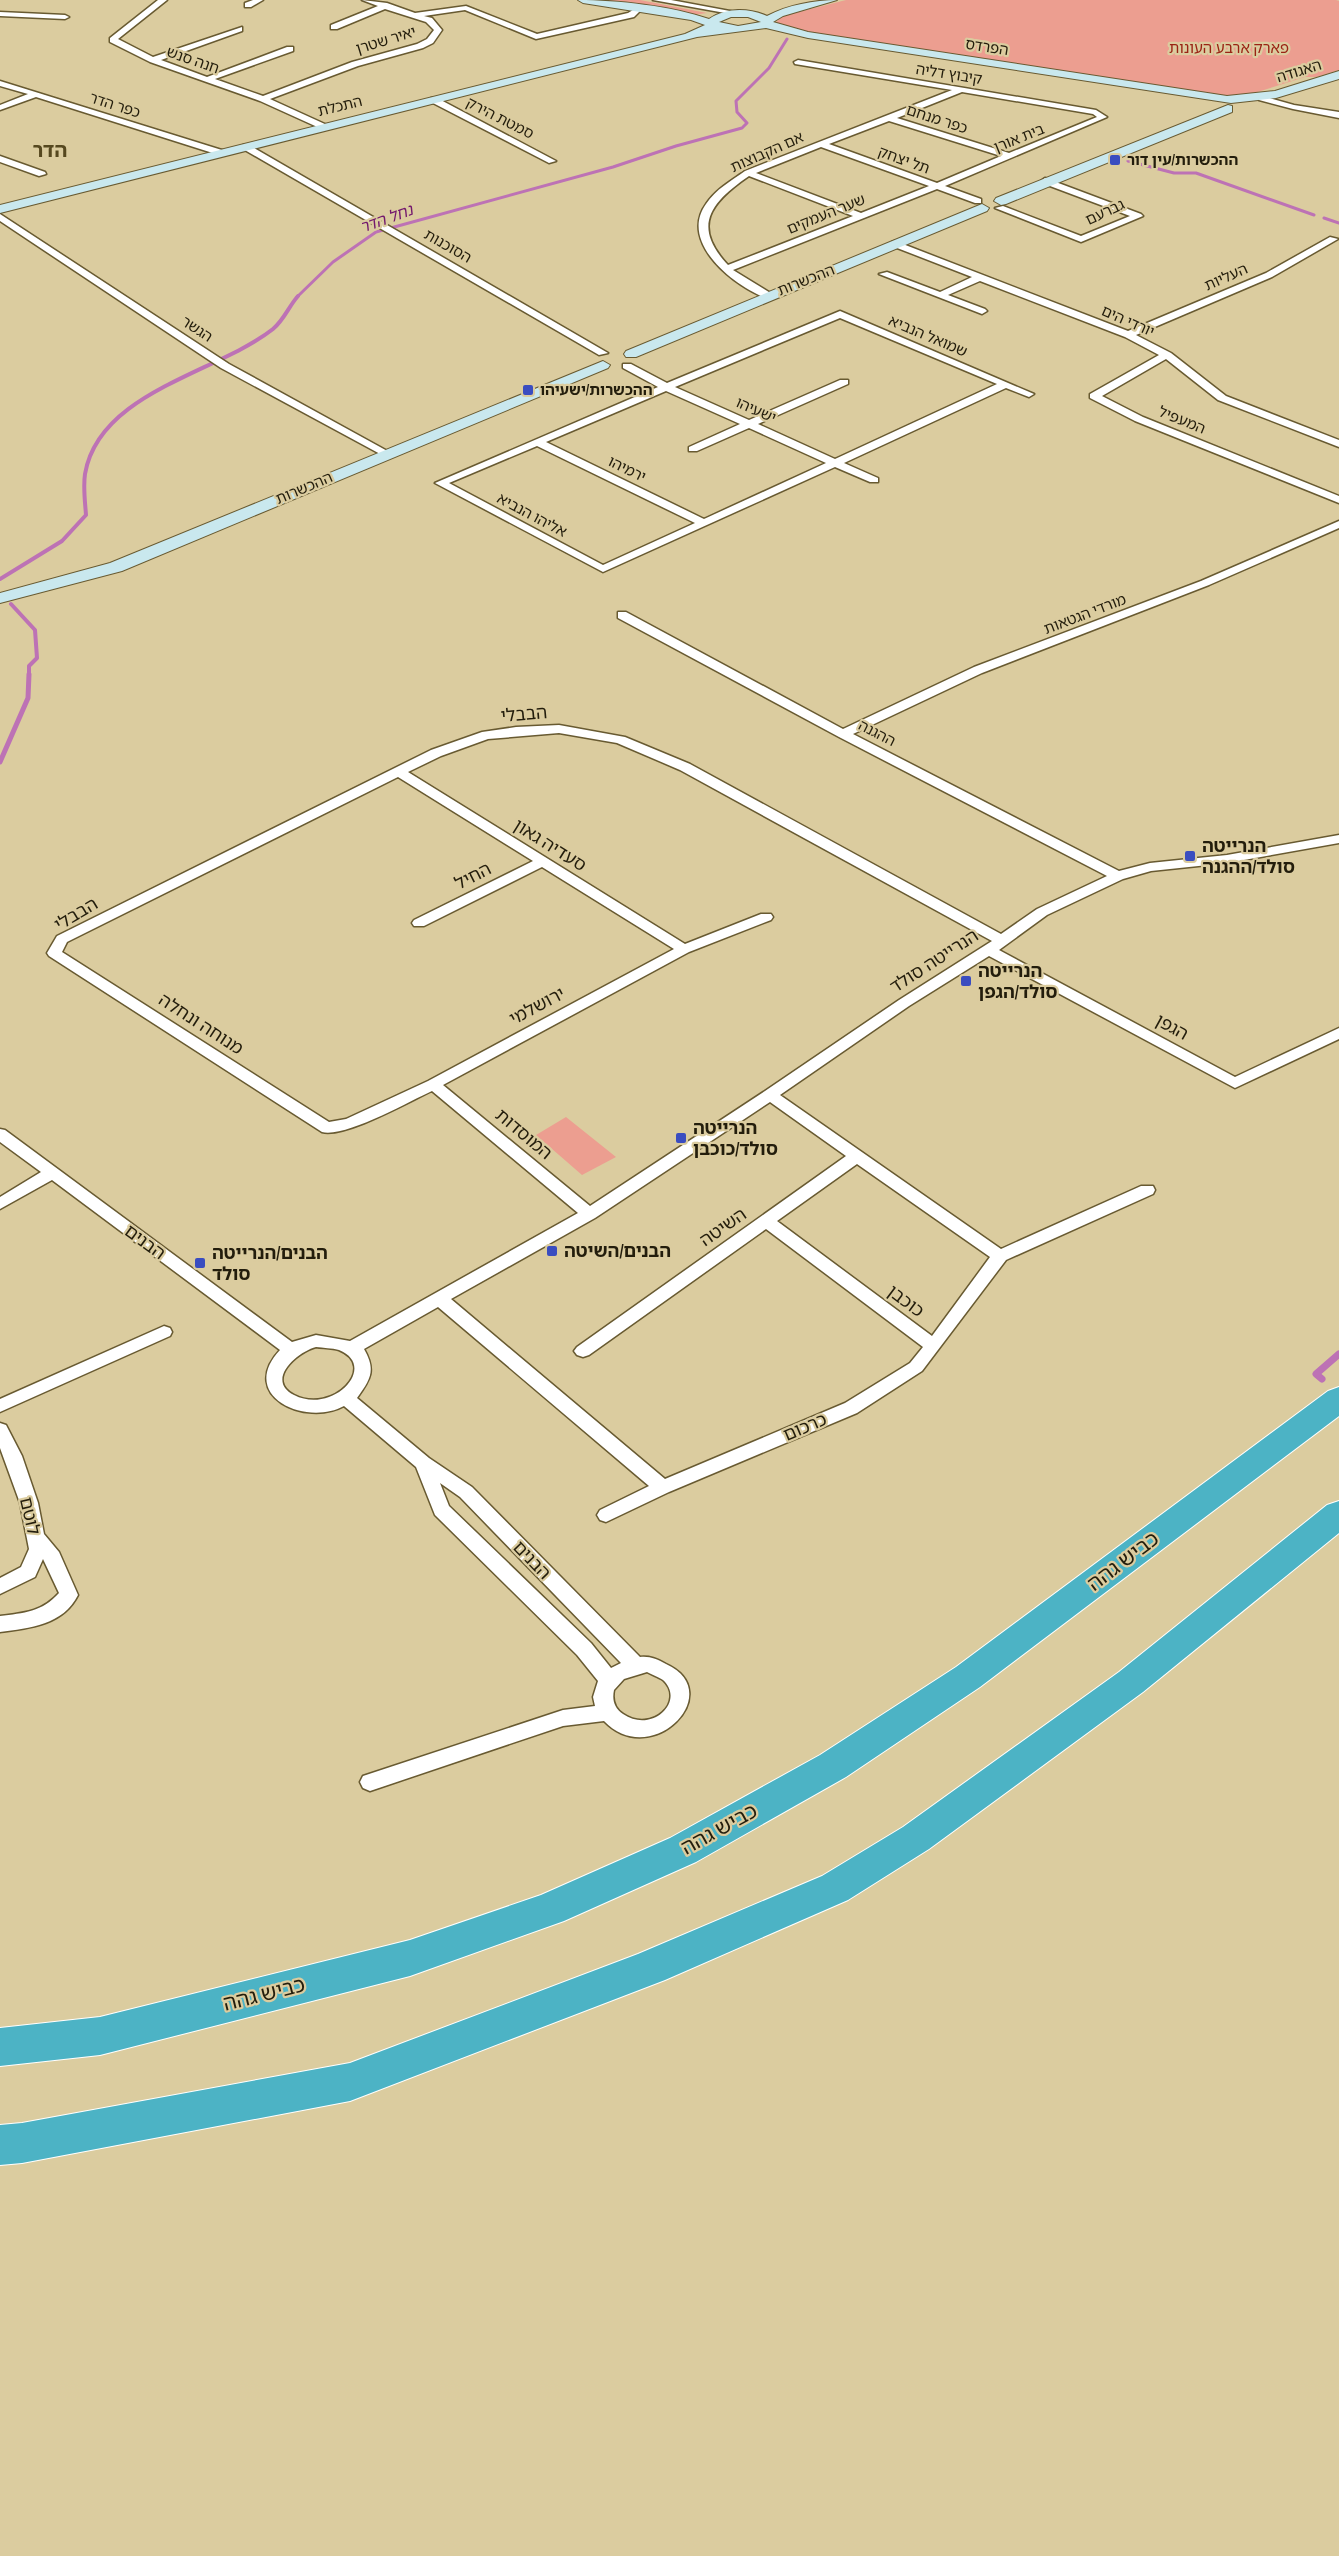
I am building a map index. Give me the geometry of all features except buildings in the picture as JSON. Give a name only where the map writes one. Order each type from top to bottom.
[{"type":"highway","name":"כביש גהה","points":[[0,2047],[100,2036],[410,1958],[551,1909],[683,1850],[833,1766],[968,1677],[1339,1399]]},
{"type":"highway","points":[[0,2145],[22,2143],[350,2082],[651,1967],[835,1888],[916,1838],[1131,1682],[1339,1514]]},
{"type":"street","name":"חנה סנש","points":[[163,0],[113,40],[153,60],[263,99],[324,127]]},
{"type":"street","points":[[248,4],[259,0]]},
{"type":"street","name":"יאיר שטרן","points":[[263,99],[355,64],[430,41],[438,30],[435,25],[416,15],[366,0]]},
{"type":"street","points":[[583,0],[638,9],[695,12],[745,14],[792,10]]},
{"type":"street","points":[[657,0],[740,29],[767,22],[776,15],[832,0]]},
{"type":"street","points":[[334,27],[387,5]]},
{"type":"street","points":[[416,15],[466,8],[536,37],[631,15],[638,9]]},
{"type":"street","points":[[0,14],[65,17]]},
{"type":"street","points":[[716,21],[745,14]]},
{"type":"street","name":"הפרדס","points":[[745,14],[759,16],[789,32]]},
{"type":"street","name":"התכלת","points":[[688,36],[716,21]]},
{"type":"street","points":[[153,60],[239,29]]},
{"type":"street","name":"הפרדס","points":[[740,29],[789,32],[1181,91],[1230,103]]},
{"type":"street","name":"התכלת","points":[[0,209],[688,36],[740,29]]},
{"type":"street","points":[[208,79],[290,49]]},
{"type":"street","name":"קיבוץ דליה","points":[[798,62],[1096,112]]},
{"type":"street","name":"האגודה","points":[[1230,103],[1265,97],[1339,75]]},
{"type":"street","name":"כפר הדר","points":[[0,83],[222,153]]},
{"type":"street","name":"אם הקבוצות","points":[[769,296],[752,288],[727,269],[707,247],[701,232],[702,221],[712,199],[733,181],[748,172],[960,90]]},
{"type":"street","name":"הפרדס","points":[[1181,91],[1209,103]]},
{"type":"street","points":[[0,108],[36,94]]},
{"type":"street","points":[[1265,97],[1293,107],[1339,115]]},
{"type":"street","name":"סמטת הירק","points":[[434,100],[552,161]]},
{"type":"street","points":[[1205,118],[1209,103],[1230,103]]},
{"type":"street","points":[[980,204],[988,199],[1000,205],[1045,181],[1205,118],[1230,103]]},
{"type":"street","name":"בית אורן","points":[[937,186],[1098,120],[1102,117],[1096,112]]},
{"type":"street","name":"כפר מנחם","points":[[889,118],[1010,156]]},
{"type":"street","name":"תל יצחק","points":[[820,144],[980,204]]},
{"type":"street","name":"הסוכנות","points":[[246,147],[388,229],[603,359]]},
{"type":"street","points":[[2,161],[42,174]]},
{"type":"street","points":[[748,172],[861,216]]},
{"type":"street","name":"גברעם","points":[[1000,205],[1081,240],[1138,216],[1045,181]]},
{"type":"street","name":"שער העמקים","points":[[727,269],[937,186]]},
{"type":"street","name":"ההכשרות","points":[[629,360],[769,296],[895,244],[980,204]]},
{"type":"street","name":"הגשר","points":[[0,217],[225,366],[386,453]]},
{"type":"street","name":"העליות","points":[[1128,336],[1269,275],[1333,239]]},
{"type":"street","name":"יורדי הים","points":[[895,244],[1128,336],[1167,355],[1222,398],[1339,444]]},
{"type":"street","points":[[884,274],[982,311]]},
{"type":"street","points":[[940,295],[978,278]]},
{"type":"street","name":"שמואל הנביא","points":[[840,314],[1029,394]]},
{"type":"street","name":"אליהו הנביא","points":[[840,314],[440,483],[603,569],[1004,385]]},
{"type":"street","name":"המעפיל","points":[[1167,355],[1094,396],[1139,418],[1339,500]]},
{"type":"street","points":[[603,359],[629,360]]},
{"type":"street","name":"ההכשרות","points":[[0,598],[116,567],[603,359]]},
{"type":"street","name":"ישעיהו","points":[[629,360],[666,387],[874,480]]},
{"type":"street","points":[[693,449],[844,382]]},
{"type":"street","name":"ירמיהו","points":[[537,442],[704,523]]},
{"type":"street","name":"מורדי הגטאות","points":[[843,734],[978,670],[1205,584],[1339,524]]},
{"type":"street","name":"ההגנה","points":[[622,615],[843,734],[1118,876]]},
{"type":"street","name":"הבבלי","points":[[54,953],[62,939],[436,753],[486,735],[559,729],[620,740],[685,767],[995,945]]},
{"type":"street","name":"סעדיה גאון","points":[[397,771],[684,949]]},
{"type":"street","name":"הנרייטה סולד","points":[[590,1214],[1042,912],[1118,876],[1150,867],[1227,859],[1339,839]]},
{"type":"street","name":"החיל","points":[[419,923],[543,861]]},
{"type":"street","name":"ירושלמי","points":[[327,1128],[350,1123],[434,1084],[684,949],[766,916]]},
{"type":"street","name":"הגפן","points":[[995,945],[1235,1083],[1339,1033]]},
{"type":"street","name":"מנוחה ונחלה","points":[[54,953],[327,1128]]},
{"type":"street","name":"המוסדות","points":[[434,1084],[590,1214]]},
{"type":"street","points":[[770,1095],[1000,1256]]},
{"type":"street","name":"הבנים","points":[[0,1134],[291,1350]]},
{"type":"street","name":"השיטה","points":[[583,1351],[856,1157]]},
{"type":"street","points":[[0,1204],[52,1173]]},
{"type":"street","points":[[934,1346],[1000,1256],[1147,1190]]},
{"type":"street","points":[[352,1348],[590,1214]]},
{"type":"street","name":"כוכבן","points":[[766,1221],[934,1346]]},
{"type":"street","points":[[440,1299],[663,1487]]},
{"type":"street","points":[[0,1406],[164,1332]]},
{"type":"street","points":[[329,1341],[352,1348],[360,1357],[364,1368],[363,1379],[346,1398],[316,1407],[288,1400],[278,1391],[274,1381],[275,1370],[281,1359],[291,1350],[303,1344],[329,1341]]},
{"type":"street","name":"כרכום","points":[[606,1515],[663,1487],[851,1408],[916,1367],[934,1346]]},
{"type":"street","name":"הבנים","points":[[346,1398],[423,1463],[466,1492],[635,1665]]},
{"type":"street","name":"לוטם","points":[[0,1430],[13,1456],[29,1503],[38,1549],[28,1572],[0,1587]]},
{"type":"street","name":"הבנים","points":[[423,1463],[441,1510],[584,1648],[609,1680]]},
{"type":"street","points":[[0,1624],[41,1619],[56,1610],[69,1595],[52,1557],[35,1536]]},
{"type":"street","points":[[648,1664],[660,1668],[678,1683],[681,1694],[680,1705],[665,1723],[653,1728],[627,1727],[616,1721],[608,1712],[604,1701],[604,1690],[609,1680],[616,1673],[635,1665],[648,1664]]},
{"type":"street","points":[[370,1782],[563,1718],[608,1712]]},
{"type":"green space","points":[[600,0],[640,0],[707,13],[692,15]]},
{"type":"green space","name":"פארק ארבע העונות","points":[[846,0],[1336,0],[1339,1],[1339,70],[1316,77],[1305,77],[1251,94],[1227,97],[808,33],[775,23],[783,16]]},
{"type":"green space","points":[[566,1117],[616,1157],[582,1175],[536,1135]]},
{"type":"waterway","name":"נחל הדר","points":[[298,296],[333,262],[376,232],[613,167],[676,146],[742,128],[747,123],[737,112],[736,101],[769,68],[787,39]]},
{"type":"waterway","points":[[1128,161],[1174,173],[1196,173],[1314,215]]},
{"type":"waterway","points":[[1324,218],[1339,223]]},
{"type":"waterway","name":"נחל הדר","points":[[0,579],[62,541],[86,515],[85,474],[95,446],[112,423],[163,387],[222,359],[273,329],[298,296]]},
{"type":"waterway","points":[[11,604],[35,630],[37,658],[29,666],[29,674]]},
{"type":"waterway","points":[[0,762],[28,698],[29,674]]},
{"type":"waterway","points":[[1322,1379],[1316,1374],[1339,1354]]},
{"type":"place","name":"ההכשרות/עין דור","points":[[1115,160]]},
{"type":"place","name":"ההכשרות/ישעיהו","points":[[528,390]]},
{"type":"place","name":"הנרייטה סולד/ההגנה","points":[[1190,856]]},
{"type":"place","name":"הנרייטה סולד/הגפן","points":[[966,981]]},
{"type":"place","name":"הנרייטה סולד/כוכבן","points":[[681,1138]]},
{"type":"place","name":"הבנים/השיטה","points":[[552,1251]]},
{"type":"place","name":"הבנים/הנרייטה סולד","points":[[200,1263]]},
{"type":"district","name":"הדר","points":[[50,150]]}]
